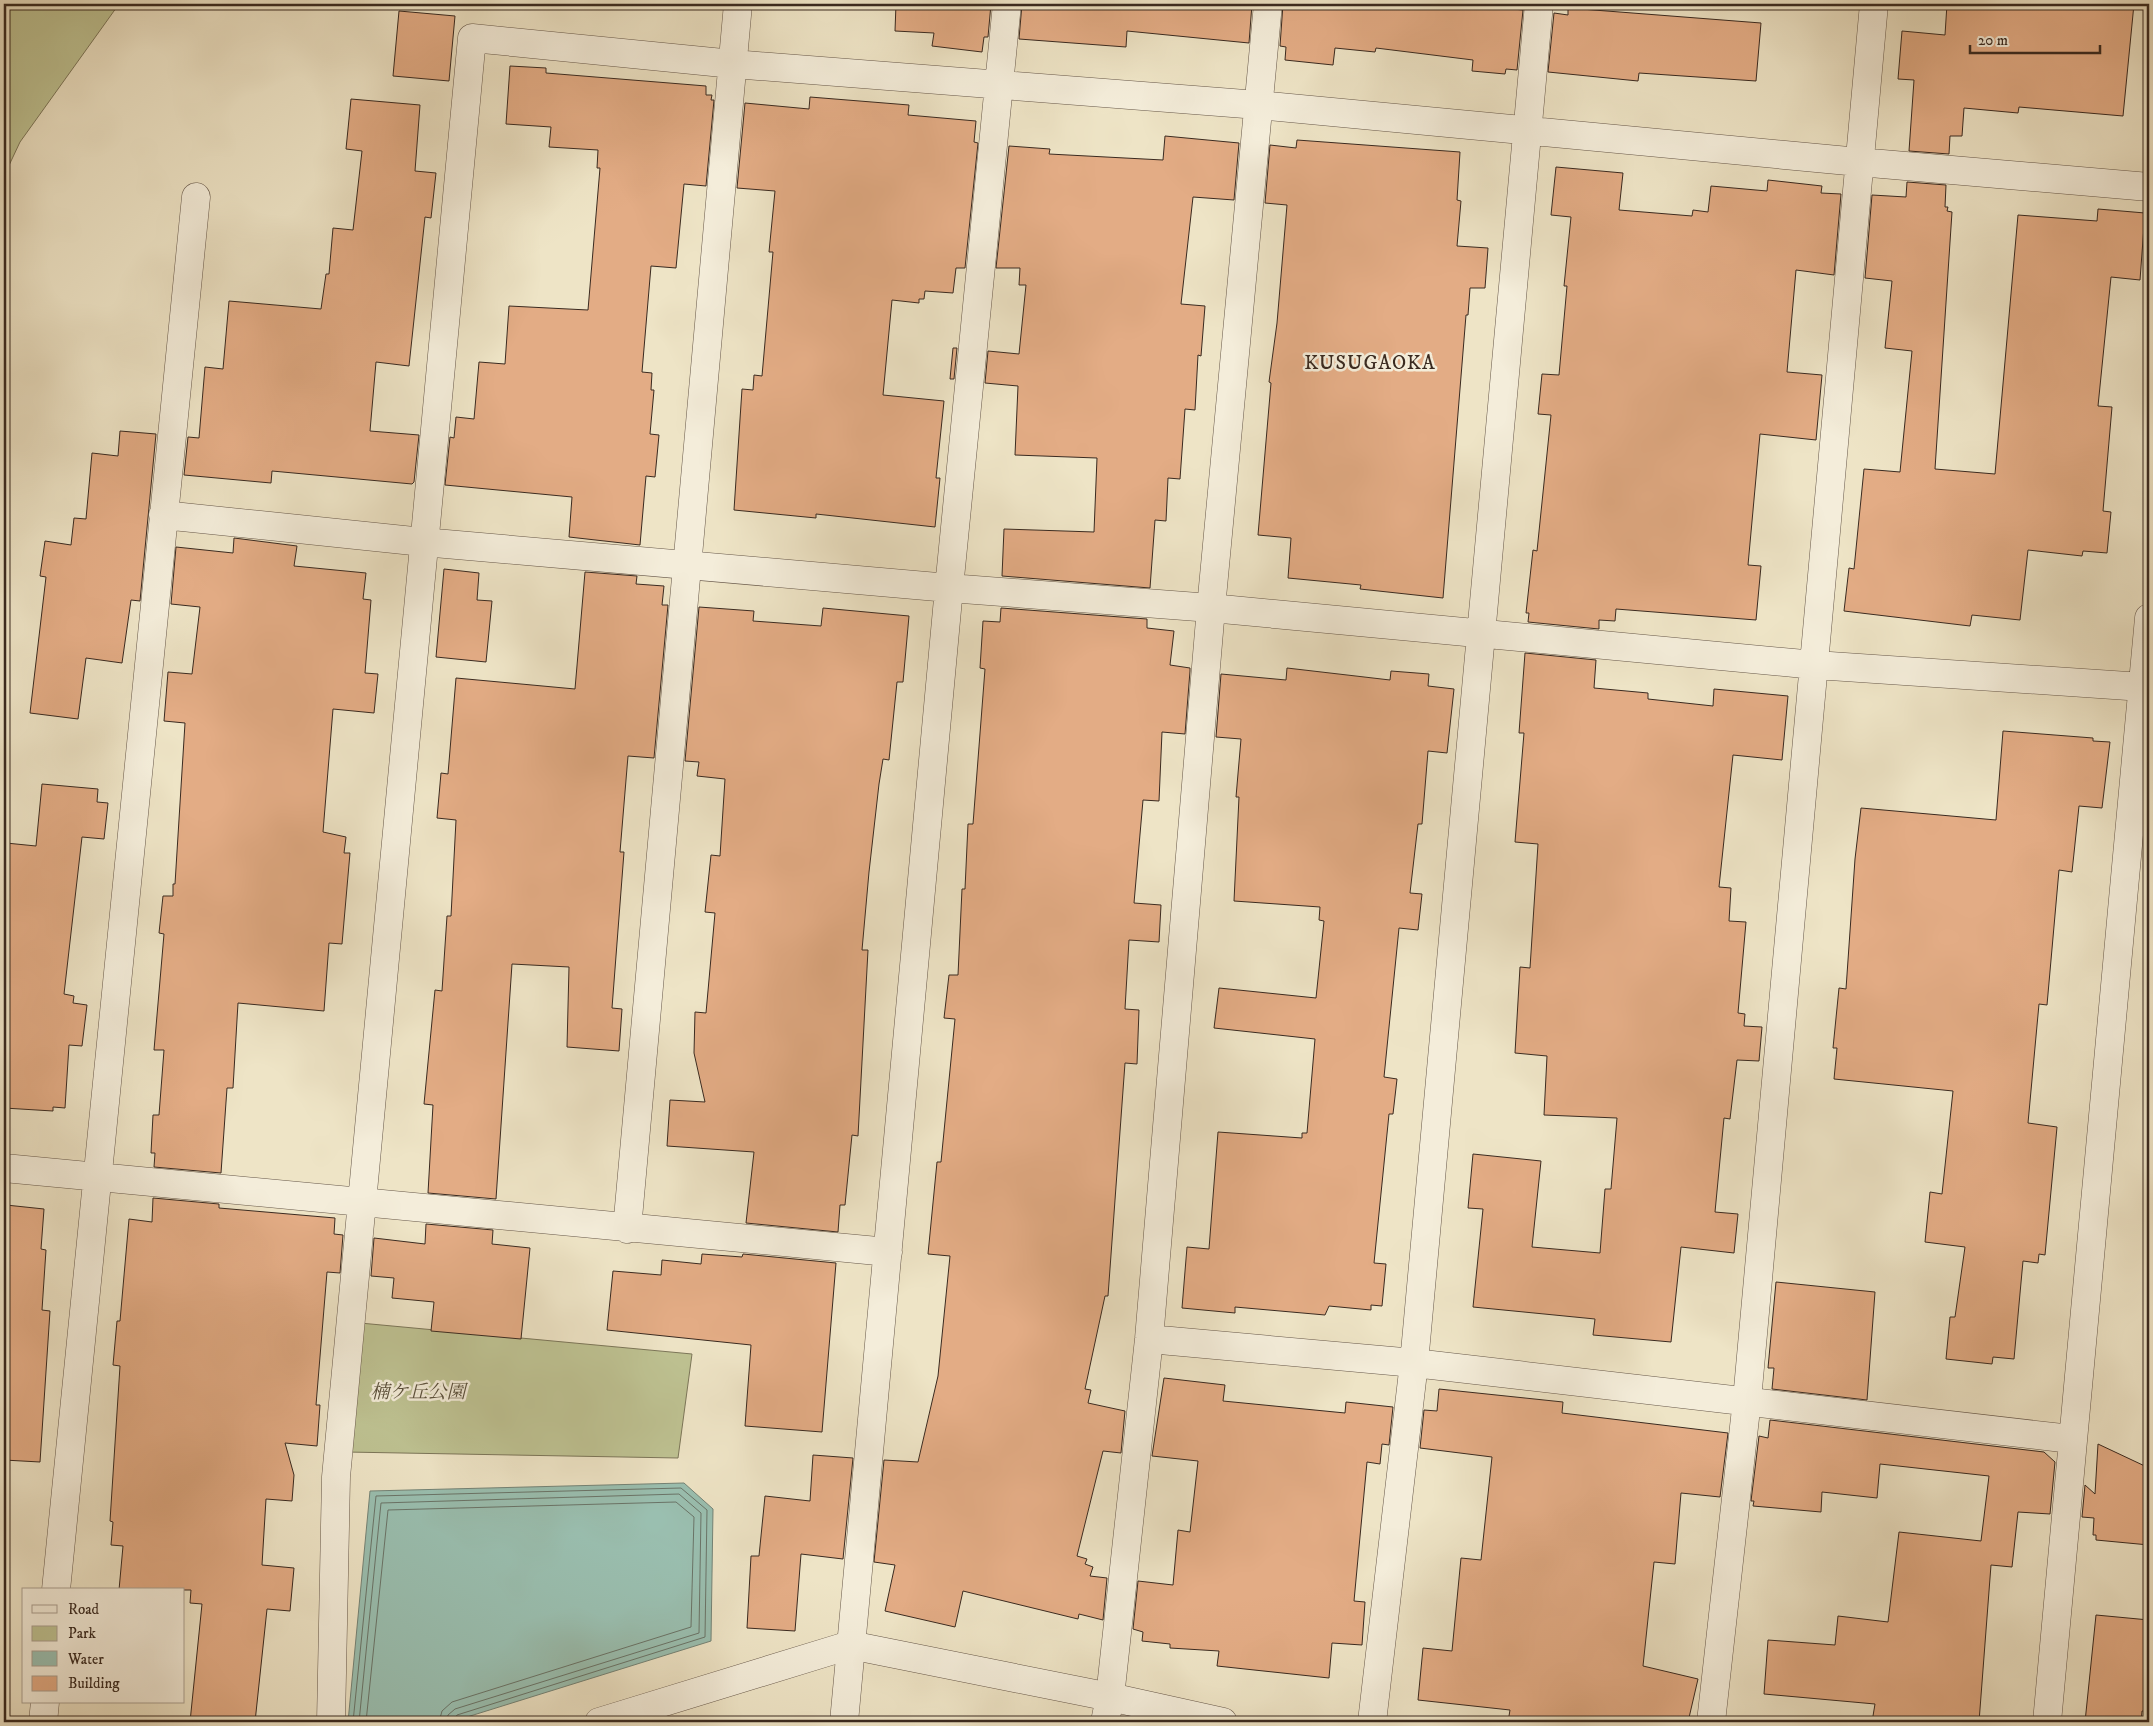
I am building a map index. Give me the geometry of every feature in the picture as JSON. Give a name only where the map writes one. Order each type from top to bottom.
[{"type":"street","points":[[627,1228],[738,4]]},
{"type":"street","points":[[844,1722],[949,588],[1007,4]]},
{"type":"street","points":[[1107,1710],[1149,1339],[1211,608],[1268,4]]},
{"type":"street","points":[[1372,1722],[1414,1363],[1480,633],[1529,130],[1539,4]]},
{"type":"street","points":[[1711,1722],[1747,1400],[1874,4]]},
{"type":"street","points":[[331,1722],[336,1477],[472,38],[733,64],[1258,105],[1859,162],[2149,186]]},
{"type":"street","points":[[56,1588],[95,1177],[196,197]]},
{"type":"street","points":[[163,515],[423,542],[949,588],[1211,608],[1814,665],[2142,687]]},
{"type":"street","points":[[2046,1722],[2149,618]]},
{"type":"street","points":[[4,1168],[888,1252]]},
{"type":"street","points":[[1149,1339],[1414,1363],[1747,1400],[2071,1439]]},
{"type":"street","points":[[599,1722],[850,1646],[1107,1710],[1223,1722]]},
{"type":"street","points":[[43,1722],[45,1704]]},
{"type":"green space","points":[[4,4],[119,4],[20,142],[4,176]]},
{"type":"green space","name":"楠ケ丘公園","points":[[360,1323],[692,1354],[678,1458],[346,1452]]},
{"type":"water","points":[[684,1483],[713,1509],[711,1641],[451,1722],[348,1722],[370,1491]]},
{"type":"building","points":[[896,4],[991,4],[988,37],[984,37],[982,52],[932,46],[934,33],[895,31]]},
{"type":"building","points":[[1022,4],[1252,4],[1249,43],[1127,31],[1126,47],[1019,39]]},
{"type":"building","points":[[1283,4],[1463,4],[1523,10],[1517,70],[1506,69],[1505,74],[1472,71],[1473,60],[1376,48],[1375,52],[1335,48],[1333,65],[1285,60],[1286,47],[1280,46]]},
{"type":"building","points":[[1947,4],[2134,4],[2123,116],[2019,107],[2018,113],[1964,108],[1962,136],[1950,136],[1949,154],[1909,151],[1914,80],[1898,79],[1902,31],[1945,35]]},
{"type":"building","points":[[1568,8],[1761,23],[1756,81],[1639,73],[1638,81],[1548,72],[1554,13],[1568,15]]},
{"type":"building","points":[[399,11],[455,16],[449,81],[393,76]]},
{"type":"building","points":[[510,66],[546,68],[546,73],[706,86],[706,95],[712,95],[711,100],[714,100],[706,186],[684,184],[676,268],[651,266],[642,372],[652,373],[651,390],[654,390],[650,434],[659,435],[655,477],[646,476],[640,545],[569,537],[572,497],[445,485],[450,437],[454,438],[456,417],[474,419],[479,362],[505,364],[509,306],[588,310],[600,168],[597,168],[598,150],[549,147],[551,127],[506,124]]},
{"type":"building","points":[[810,97],[909,105],[908,115],[976,121],[974,142],[978,143],[965,268],[956,268],[953,293],[925,291],[924,299],[919,299],[919,303],[892,300],[883,395],[944,401],[936,478],[940,478],[935,527],[816,514],[816,518],[734,510],[742,389],[753,390],[754,375],[762,376],[773,252],[769,252],[775,191],[737,188],[745,103],[809,109]]},
{"type":"building","points":[[351,99],[420,105],[415,171],[436,173],[431,218],[425,217],[409,366],[376,362],[370,431],[419,435],[414,482],[412,484],[272,471],[271,483],[184,475],[188,437],[199,438],[205,367],[223,369],[229,301],[321,309],[326,274],[329,274],[333,228],[353,230],[362,151],[346,149]]},
{"type":"building","points":[[1165,136],[1239,143],[1234,200],[1193,197],[1181,304],[1205,306],[1201,356],[1198,355],[1195,410],[1185,409],[1180,479],[1168,478],[1166,521],[1155,520],[1150,588],[1002,576],[1004,529],[1094,532],[1097,458],[1015,455],[1018,386],[985,383],[988,351],[1019,354],[1026,285],[1019,285],[1020,268],[996,268],[1009,146],[1050,149],[1049,154],[1163,160]]},
{"type":"building","points":[[1297,140],[1460,152],[1457,200],[1461,201],[1457,246],[1488,248],[1485,288],[1470,288],[1468,315],[1466,315],[1443,598],[1360,589],[1361,585],[1288,578],[1291,538],[1258,535],[1271,383],[1269,382],[1277,323],[1287,205],[1265,203],[1270,145],[1296,148]]},
{"type":"building","points":[[1556,167],[1623,173],[1619,210],[1692,216],[1693,210],[1708,212],[1711,186],[1767,191],[1768,180],[1822,186],[1821,193],[1841,194],[1834,275],[1796,270],[1787,372],[1822,375],[1816,440],[1760,434],[1748,565],[1761,566],[1756,620],[1616,609],[1615,621],[1599,620],[1599,629],[1528,622],[1529,613],[1526,613],[1533,550],[1537,551],[1551,415],[1538,414],[1542,374],[1559,375],[1567,286],[1564,286],[1571,217],[1551,215]]},
{"type":"building","points":[[1907,182],[1946,185],[1945,207],[1948,207],[1947,211],[1952,212],[1935,469],[1995,474],[2018,215],[2097,221],[2098,209],[2145,213],[2140,280],[2111,277],[2098,406],[2112,407],[2103,511],[2111,512],[2107,553],[2083,551],[2082,556],[2028,550],[2020,620],[1972,615],[1970,626],[1844,611],[1849,568],[1854,569],[1864,469],[1900,472],[1912,351],[1885,348],[1892,281],[1865,278],[1872,195],[1906,197]]},
{"type":"building","points":[[953,348],[957,348],[954,379],[950,379]]},
{"type":"building","points":[[120,431],[156,434],[140,601],[131,600],[122,663],[86,658],[78,719],[30,713],[46,577],[40,576],[45,541],[71,545],[74,518],[86,519],[92,453],[118,456]]},
{"type":"building","points":[[234,538],[297,546],[294,566],[366,573],[363,599],[371,600],[365,673],[378,674],[374,713],[333,709],[323,832],[346,837],[344,853],[350,853],[342,944],[329,943],[324,1011],[238,1003],[233,1088],[227,1088],[221,1173],[154,1167],[155,1153],[151,1153],[153,1115],[159,1115],[164,1050],[154,1050],[164,934],[159,933],[163,896],[173,896],[173,884],[175,884],[185,723],[164,721],[168,672],[192,674],[200,607],[171,604],[176,547],[233,553]]},
{"type":"building","points":[[444,569],[479,573],[477,600],[492,601],[486,662],[436,657]]},
{"type":"building","points":[[585,572],[637,576],[636,584],[664,586],[662,605],[668,605],[654,758],[628,756],[620,852],[624,852],[612,1008],[622,1009],[619,1051],[567,1047],[569,967],[512,964],[496,1199],[428,1193],[433,1105],[424,1104],[435,990],[442,991],[447,916],[451,916],[456,820],[437,818],[441,773],[448,774],[456,678],[575,689]]},
{"type":"building","points":[[699,607],[754,611],[753,621],[821,626],[823,608],[909,616],[903,682],[897,682],[889,760],[883,759],[879,784],[862,950],[868,950],[858,1136],[852,1135],[845,1205],[840,1205],[838,1232],[746,1223],[754,1152],[667,1146],[670,1100],[705,1102],[694,1053],[695,1012],[706,1013],[715,913],[705,912],[711,855],[720,856],[725,779],[697,776],[699,762],[685,761]]},
{"type":"building","points":[[1001,608],[1147,619],[1147,628],[1174,631],[1170,665],[1190,668],[1190,671],[1185,734],[1162,732],[1159,801],[1143,800],[1134,903],[1161,905],[1159,942],[1129,940],[1125,1009],[1139,1010],[1137,1064],[1125,1063],[1108,1296],[1105,1296],[1085,1389],[1091,1390],[1088,1403],[1125,1411],[1121,1453],[1103,1451],[1077,1556],[1087,1559],[1085,1564],[1093,1567],[1090,1576],[1107,1578],[1103,1620],[1079,1614],[1078,1619],[963,1591],[955,1627],[885,1611],[895,1565],[874,1562],[884,1460],[918,1462],[938,1376],[950,1256],[928,1254],[937,1162],[941,1162],[955,1019],[944,1018],[949,975],[958,975],[962,889],[965,889],[968,824],[973,824],[985,669],[980,668],[983,621],[1000,622]]},
{"type":"building","points":[[1525,653],[1596,660],[1594,688],[1648,693],[1648,699],[1713,706],[1714,689],[1788,696],[1782,760],[1733,755],[1719,887],[1731,888],[1729,921],[1746,922],[1738,1013],[1745,1014],[1744,1026],[1762,1027],[1759,1061],[1737,1060],[1730,1119],[1724,1118],[1715,1212],[1738,1214],[1734,1253],[1681,1247],[1671,1342],[1593,1335],[1595,1319],[1473,1307],[1483,1209],[1468,1208],[1473,1154],[1541,1161],[1532,1247],[1600,1253],[1605,1189],[1611,1189],[1617,1118],[1544,1115],[1547,1056],[1515,1053],[1520,967],[1530,968],[1538,844],[1515,842],[1524,733],[1519,733]]},
{"type":"building","points":[[1287,668],[1390,680],[1391,671],[1429,674],[1428,686],[1454,689],[1447,753],[1428,751],[1422,824],[1418,824],[1410,893],[1422,894],[1418,930],[1399,928],[1384,1077],[1397,1079],[1393,1114],[1389,1114],[1374,1263],[1386,1264],[1382,1306],[1371,1305],[1371,1310],[1329,1306],[1325,1315],[1235,1307],[1235,1313],[1182,1308],[1187,1247],[1209,1249],[1218,1132],[1302,1138],[1302,1133],[1307,1133],[1315,1039],[1214,1028],[1219,988],[1316,998],[1324,921],[1319,920],[1320,907],[1234,901],[1239,797],[1236,797],[1241,739],[1216,737],[1221,674],[1286,680]]},
{"type":"building","points":[[2003,731],[2093,738],[2093,741],[2110,742],[2102,808],[2079,806],[2072,872],[2059,870],[2047,1005],[2039,1004],[2028,1123],[2057,1127],[2045,1255],[2039,1254],[2038,1263],[2023,1261],[2014,1359],[1993,1357],[1992,1364],[1946,1359],[1950,1317],[1955,1317],[1965,1247],[1925,1242],[1930,1192],[1942,1194],[1953,1091],[1834,1079],[1837,1048],[1833,1048],[1839,988],[1846,989],[1855,859],[1861,808],[1996,820]]},
{"type":"building","points":[[42,784],[98,789],[97,802],[108,803],[104,839],[82,837],[64,994],[74,996],[73,1003],[87,1005],[82,1046],[69,1045],[65,1108],[53,1107],[53,1111],[4,1108],[4,867],[6,843],[36,846]]},
{"type":"building","points":[[153,1198],[219,1204],[219,1208],[335,1218],[334,1234],[343,1235],[340,1273],[327,1272],[316,1405],[320,1405],[317,1446],[285,1443],[294,1475],[292,1501],[266,1499],[262,1565],[294,1568],[290,1611],[267,1609],[255,1722],[190,1722],[202,1604],[190,1603],[191,1590],[185,1590],[185,1588],[119,1588],[123,1546],[111,1545],[113,1522],[110,1521],[120,1366],[113,1365],[117,1321],[120,1321],[129,1219],[152,1222]]},
{"type":"building","points":[[6,1205],[44,1209],[41,1249],[46,1250],[42,1310],[50,1311],[40,1462],[4,1460],[4,1209]]},
{"type":"building","points":[[426,1224],[493,1230],[492,1244],[530,1248],[521,1339],[431,1331],[434,1302],[392,1298],[394,1278],[371,1276],[374,1238],[425,1244]]},
{"type":"building","points":[[702,1254],[742,1257],[743,1254],[836,1263],[822,1432],[745,1426],[751,1345],[607,1330],[613,1271],[661,1275],[662,1260],[701,1264]]},
{"type":"building","points":[[1776,1282],[1875,1292],[1867,1400],[1772,1389],[1774,1368],[1768,1368]]},
{"type":"building","points":[[1164,1378],[1225,1385],[1223,1401],[1345,1413],[1346,1402],[1393,1407],[1389,1445],[1382,1444],[1380,1464],[1367,1462],[1354,1601],[1365,1602],[1362,1645],[1332,1643],[1329,1678],[1217,1666],[1219,1651],[1170,1648],[1170,1644],[1142,1641],[1143,1632],[1133,1629],[1138,1581],[1173,1585],[1178,1530],[1190,1532],[1198,1461],[1152,1456]]},
{"type":"building","points":[[1439,1389],[1563,1402],[1562,1413],[1728,1433],[1720,1497],[1681,1493],[1675,1564],[1654,1562],[1643,1666],[1698,1679],[1688,1722],[1508,1722],[1510,1710],[1418,1700],[1423,1648],[1452,1651],[1461,1558],[1481,1560],[1492,1457],[1420,1448],[1424,1410],[1437,1411]]},
{"type":"building","points":[[1770,1420],[2044,1452],[2055,1462],[2050,1514],[2018,1512],[2012,1567],[1991,1565],[1979,1722],[1872,1722],[1875,1704],[1764,1694],[1768,1640],[1835,1645],[1838,1616],[1888,1622],[1899,1532],[1981,1541],[1989,1476],[1880,1464],[1877,1498],[1822,1492],[1821,1512],[1753,1506],[1754,1501],[1751,1501],[1759,1436],[1768,1438]]},
{"type":"building","points":[[2098,1444],[2149,1468],[2149,1545],[2096,1540],[2096,1535],[2093,1535],[2094,1518],[2082,1517],[2085,1485],[2095,1494]]},
{"type":"building","points":[[813,1455],[853,1458],[843,1559],[801,1554],[795,1631],[747,1628],[751,1556],[759,1556],[765,1496],[810,1501]]},
{"type":"building","points":[[2096,1615],[2149,1620],[2149,1711],[2142,1711],[2141,1722],[2085,1722]]},
{"type":"district","name":"KUSUGAOKA","points":[[1370,362]]}]
